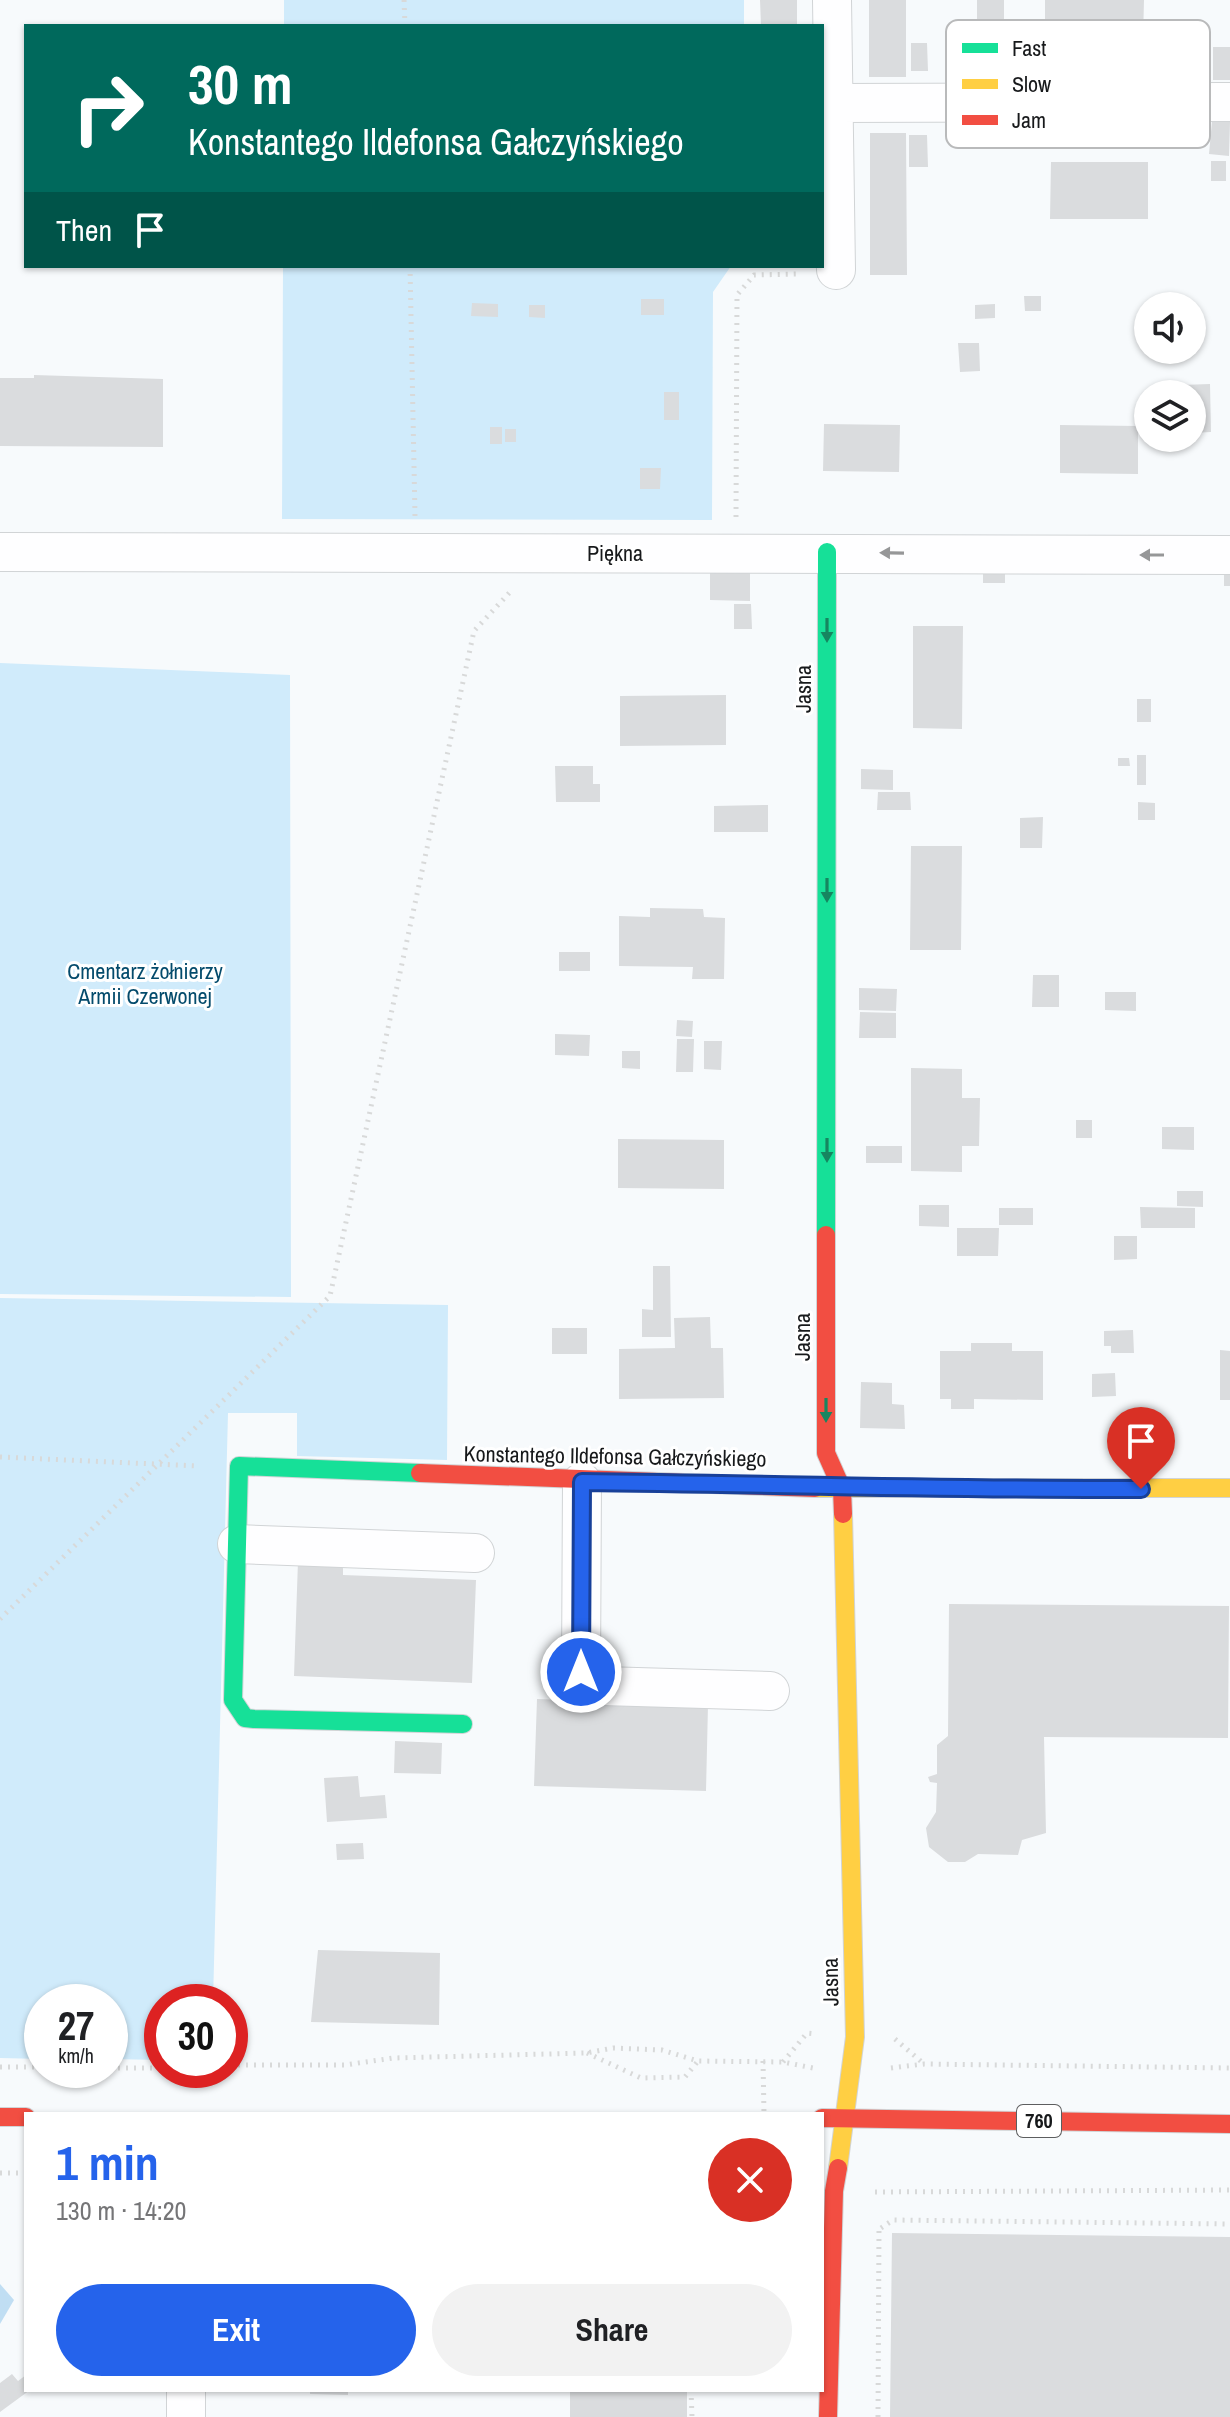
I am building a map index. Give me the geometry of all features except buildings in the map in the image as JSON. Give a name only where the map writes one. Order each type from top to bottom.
[{"type":"street","points":[[832,0],[836,270]]},
{"type":"street","points":[[1210,102],[1230,102]]},
{"type":"street","points":[[834,103],[946,103]]},
{"type":"street","name":"Piękna","points":[[0,552],[1230,555]]},
{"type":"street","name":"Jasna","points":[[827,552],[826,1453],[842,1489],[855,2037],[847,2119],[834,2191],[828,2417]]},
{"type":"street","points":[[239,1466],[233,1700],[245,1718],[463,1724]]},
{"type":"street","name":"Konstantego Ildefonsa Gałczyńskiego","points":[[239,1466],[582,1482],[785,1484],[842,1489],[1230,1488]]},
{"type":"street","points":[[582,1482],[581,1672],[586,1678],[603,1686],[770,1691]]},
{"type":"street","points":[[237,1544],[475,1553]]},
{"type":"street","points":[[0,2117],[24,2117]]},
{"type":"street","name":"760","points":[[824,2118],[1230,2124]]},
{"type":"street","points":[[186,2392],[186,2417]]},
{"type":"path","points":[[404,0],[405,24]]},
{"type":"path","points":[[410,268],[416,553]]},
{"type":"path","points":[[736,523],[737,295],[754,275],[798,275],[803,269],[836,270]]},
{"type":"path","points":[[0,1619],[330,1296],[474,631],[547,553]]},
{"type":"path","points":[[0,1457],[239,1466]]},
{"type":"path","points":[[248,2065],[345,2065],[393,2058],[586,2053],[613,2048],[662,2050],[698,2061],[783,2062]]},
{"type":"path","points":[[586,2053],[641,2078],[685,2077],[698,2061]]},
{"type":"path","points":[[763,2061],[764,2112]]},
{"type":"path","points":[[924,2064],[1230,2068]]},
{"type":"path","points":[[0,2067],[24,2067]]},
{"type":"path","points":[[0,2173],[24,2173]]},
{"type":"path","points":[[834,2191],[1230,2190]]},
{"type":"path","points":[[866,2228],[881,2228],[893,2220],[1230,2224]]},
{"type":"path","points":[[878,2417],[881,2228]]},
{"type":"path","points":[[691,2392],[692,2417]]},
{"type":"green space","points":[[284,0],[744,0],[744,24],[284,24]]},
{"type":"green space","points":[[283,268],[730,268],[713,292],[712,520],[282,519]]},
{"type":"green space","name":"Cmentarz żołnierzy Armii Czerwonej","points":[[0,663],[290,675],[291,1297],[0,1294]]},
{"type":"green space","points":[[0,1298],[448,1305],[447,1460],[297,1456],[297,1413],[228,1413],[213,1984],[144,1984],[144,2060],[128,2059],[128,1984],[24,1984],[24,2059],[0,2058]]},
{"type":"shaded area","points":[[0,2284],[14,2300],[0,2324]]},
{"type":"traffic: fast","points":[[826,1235],[827,552]]},
{"type":"traffic: fast","points":[[420,1473],[239,1466],[233,1700],[245,1718],[254,1719],[463,1724]]},
{"type":"traffic: slow","points":[[815,1488],[1230,1488]]},
{"type":"traffic: slow","points":[[838,2168],[855,2037],[843,1514]]},
{"type":"traffic: jam","points":[[826,1235],[826,1453],[842,1489],[843,1514]]},
{"type":"traffic: jam","points":[[420,1473],[815,1488]]},
{"type":"traffic: jam","points":[[0,2117],[24,2117]]},
{"type":"traffic: jam","points":[[824,2118],[1230,2124]]},
{"type":"traffic: jam","points":[[828,2417],[834,2191],[838,2168]]},
{"type":"route","points":[[581,1672],[582,1482],[785,1484],[842,1489],[1141,1489]]}]
